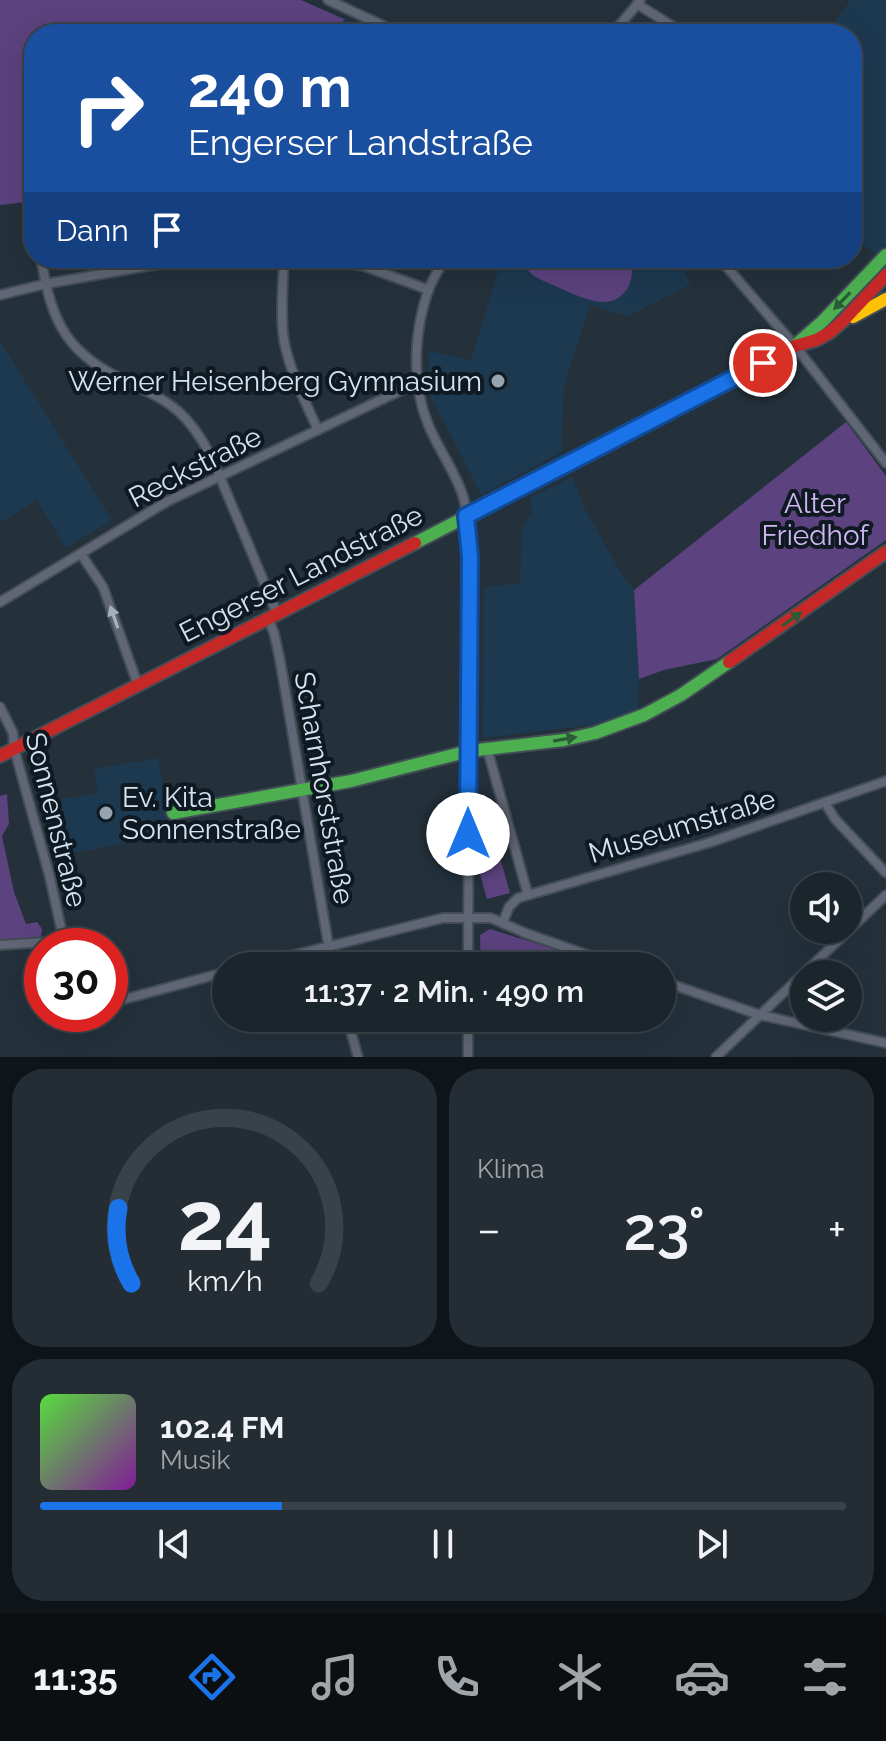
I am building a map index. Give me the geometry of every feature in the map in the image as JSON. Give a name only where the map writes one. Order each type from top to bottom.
[{"type":"main road","name":"Engerser Landstraße","points":[[795,346],[886,255]]},
{"type":"main road","name":"Engerser Landstraße","points":[[0,756],[795,346],[816,340],[843,321],[886,275]]},
{"type":"main road","points":[[843,321],[886,299]]},
{"type":"main road","points":[[173,813],[351,781],[469,751],[564,740],[595,733],[644,715],[681,695],[886,552]]},
{"type":"street","points":[[328,0],[380,24]]},
{"type":"street","points":[[620,24],[639,2],[671,24]]},
{"type":"street","name":"Scharnhorststraße","points":[[43,268],[55,317],[74,345],[102,370],[151,392],[182,414],[201,439],[220,477],[273,616],[329,952]]},
{"type":"street","points":[[0,295],[136,268]]},
{"type":"street","points":[[284,268],[284,340],[296,379],[318,430]]},
{"type":"street","points":[[369,268],[429,290]]},
{"type":"street","points":[[440,268],[429,290],[420,325],[418,385],[428,424],[463,495],[470,557],[468,952]]},
{"type":"street","points":[[728,268],[795,346],[886,463]]},
{"type":"street","name":"Reckstraße","points":[[0,602],[168,501],[418,385]]},
{"type":"street","points":[[81,554],[103,587],[138,685]]},
{"type":"street","name":"Sonnenstraße","points":[[0,707],[13,733],[14,748],[61,928]]},
{"type":"street","points":[[487,748],[528,895],[513,901],[503,922]]},
{"type":"street","name":"Museumstraße","points":[[528,895],[711,842],[886,781]]},
{"type":"street","points":[[825,803],[835,819],[886,873]]},
{"type":"street","points":[[716,1057],[886,895]]},
{"type":"street","points":[[302,952],[443,918],[468,917],[491,918],[579,952]]},
{"type":"street","points":[[0,945],[24,944]]},
{"type":"street","points":[[128,998],[212,976]]},
{"type":"street","points":[[676,986],[760,1015],[886,1043]]},
{"type":"street","points":[[351,1032],[358,1057]]},
{"type":"street","points":[[468,1032],[468,1057]]},
{"type":"shaded area","points":[[851,0],[886,0],[886,244],[877,255],[862,244],[862,24],[833,24]]},
{"type":"shaded area","name":"Werner Heisenberg Gymnasium","points":[[499,268],[678,268],[691,284],[629,316],[590,305],[564,387],[561,452],[481,495],[430,395],[428,351],[471,360]]},
{"type":"shaded area","points":[[0,341],[112,520],[66,548],[37,500],[0,523]]},
{"type":"shaded area","points":[[572,477],[587,513],[634,590],[638,709],[600,724],[483,738],[484,587],[520,583],[522,528],[532,513],[530,498]]},
{"type":"shaded area","name":"Ev. Kita Sonnenstraße","points":[[158,758],[170,823],[124,831],[125,843],[54,857],[42,803],[98,793],[94,769]]},
{"type":"green space","points":[[0,0],[301,0],[344,19],[342,24],[24,24],[24,202],[0,205]]},
{"type":"green space","points":[[528,270],[632,270],[627,289],[621,296],[597,302],[545,282]]},
{"type":"green space","name":"Alter Friedhof","points":[[846,422],[886,476],[886,540],[717,659],[664,670],[639,679],[634,590]]},
{"type":"green space","points":[[7,794],[9,824],[2,836],[14,892],[26,924],[37,922],[41,928],[24,928],[24,940],[0,941],[0,796]]},
{"type":"green space","points":[[477,794],[485,794],[495,838],[478,840]]},
{"type":"green space","points":[[499,854],[510,893],[487,899],[476,860]]},
{"type":"green space","points":[[490,929],[554,949],[553,952],[481,952],[480,935]]},
{"type":"traffic: fast","points":[[798,343],[886,255]]},
{"type":"traffic: fast","points":[[415,543],[740,376]]},
{"type":"traffic: fast","points":[[173,813],[351,781],[469,751],[564,740],[595,733],[644,715],[681,695],[729,662]]},
{"type":"traffic: slow","points":[[853,317],[886,299]]},
{"type":"traffic: jam","points":[[740,376],[795,346],[829,333],[886,275]]},
{"type":"traffic: jam","points":[[0,756],[415,543]]},
{"type":"traffic: jam","points":[[729,662],[886,552]]},
{"type":"place","name":"Werner Heisenberg Gymnasium","points":[[498,381]]},
{"type":"place","name":"Ev. Kita Sonnenstraße","points":[[106,813]]},
{"type":"route","points":[[468,834],[470,557],[466,516],[763,363]]}]
